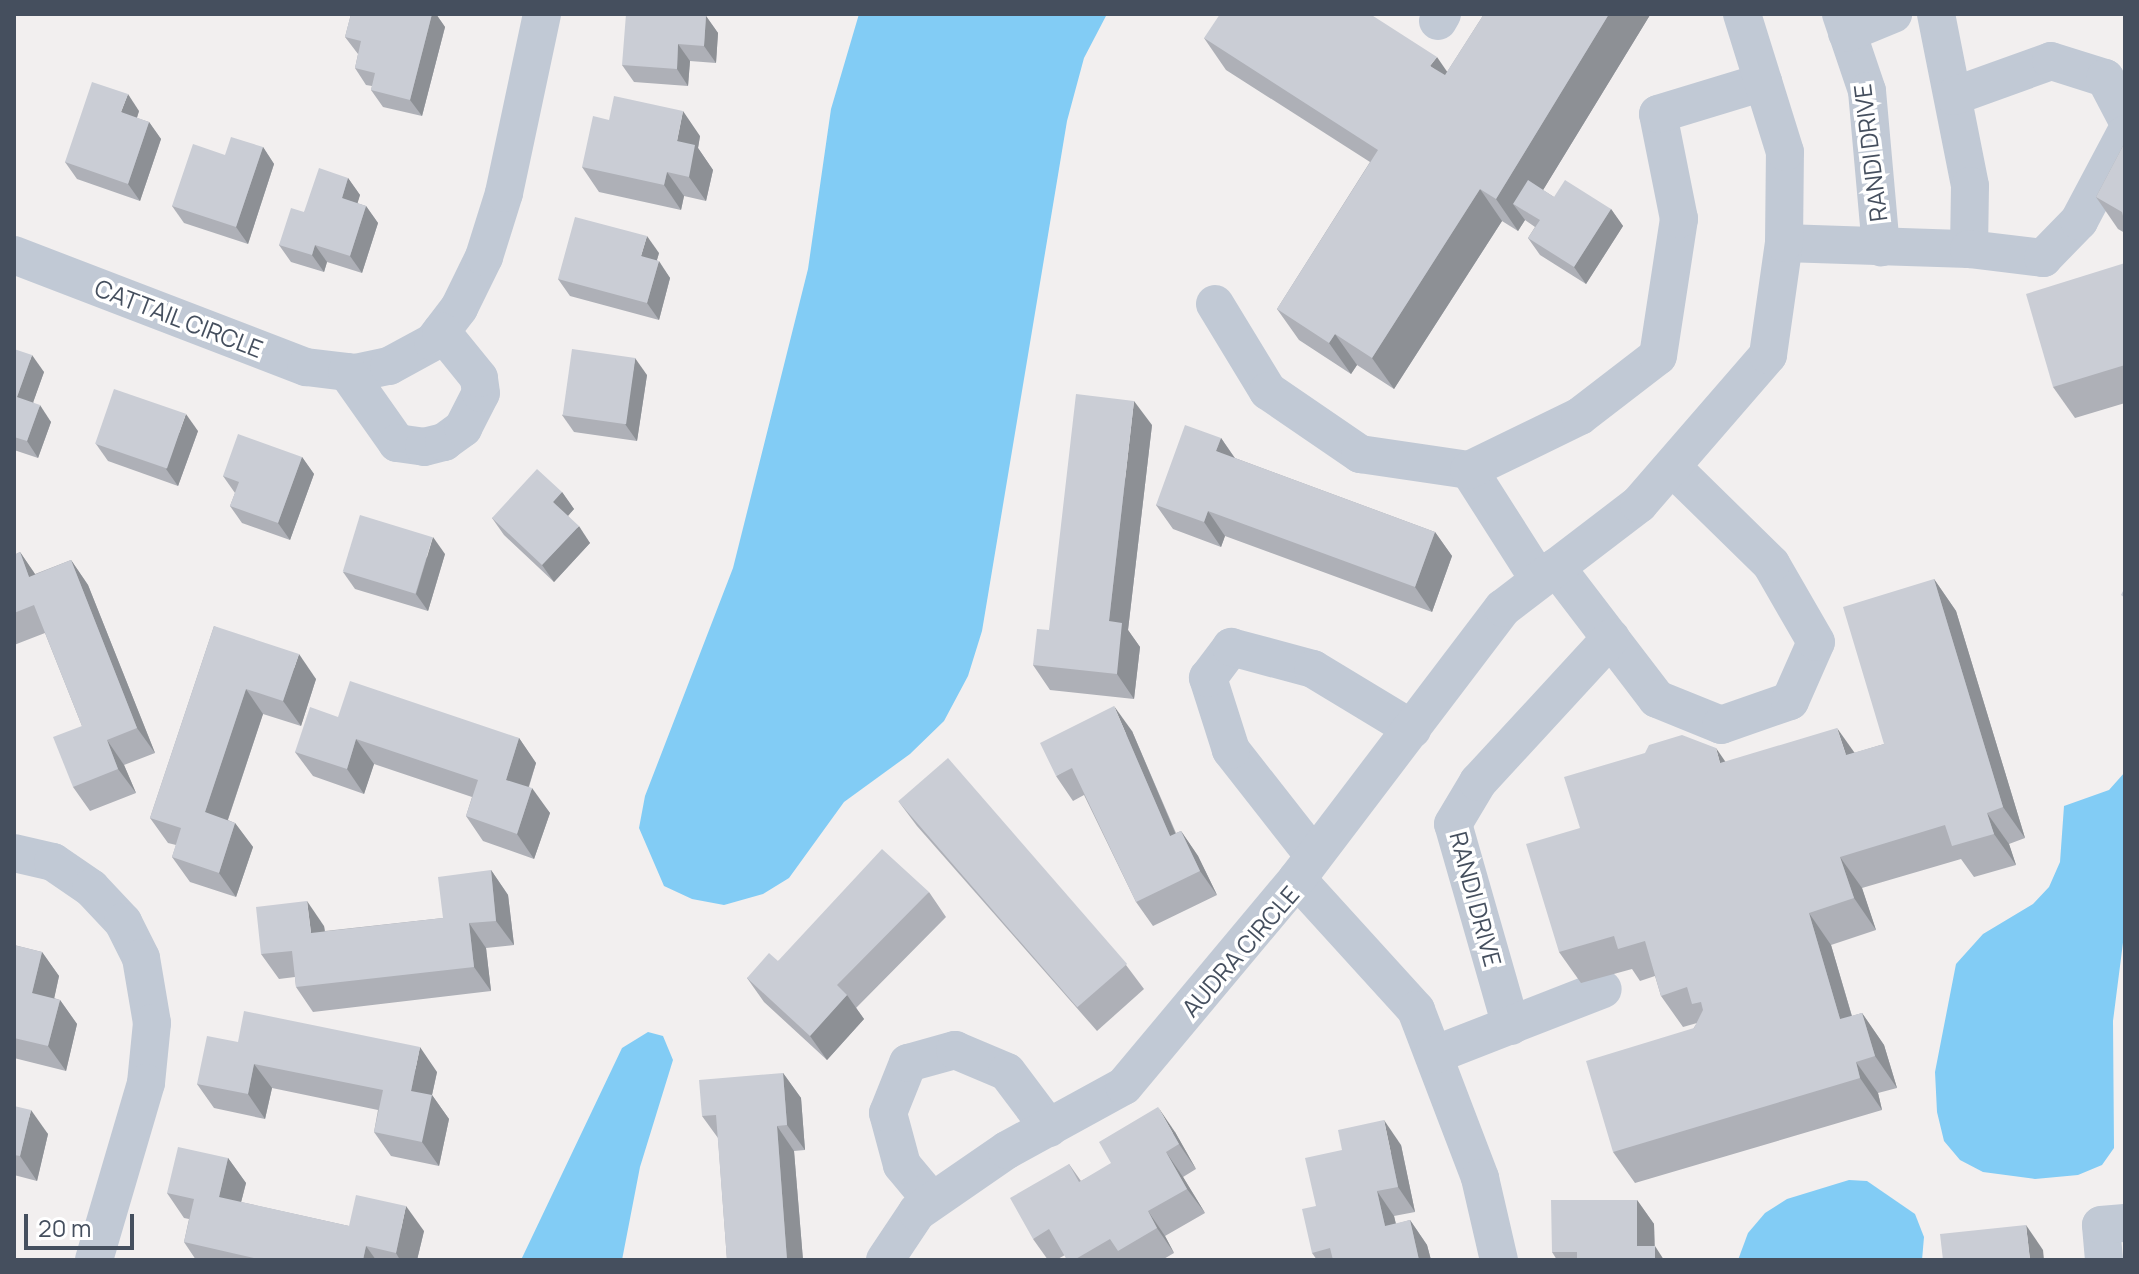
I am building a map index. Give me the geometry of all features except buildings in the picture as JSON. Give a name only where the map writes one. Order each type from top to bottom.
[{"type":"street","name":"CATTAIL CIRCLE","points":[[14,255],[306,367],[347,372],[389,366],[433,342],[459,308],[484,257],[504,193],[542,14]]},
{"type":"street","points":[[1412,729],[1313,669],[1231,647],[1208,678],[1231,750],[1306,868],[1412,729],[1503,608],[1639,504],[1674,469],[1768,355],[1784,243],[1785,152],[1742,14]]},
{"type":"street","points":[[1844,24],[1893,14]]},
{"type":"street","points":[[1936,14],[1970,186],[1969,249]]},
{"type":"street","name":"RANDI DRIVE","points":[[1844,24],[1867,91],[1881,247]]},
{"type":"street","points":[[1954,96],[2051,61],[2105,78],[2125,116]]},
{"type":"street","points":[[1215,304],[1268,391],[1360,454],[1469,470],[1580,416],[1658,356],[1679,219],[1658,114],[1763,82]]},
{"type":"street","name":"RANDI DRIVE","points":[[1784,243],[1969,249],[2043,258],[2079,221],[2125,134]]},
{"type":"street","points":[[347,372],[397,443],[424,447],[444,442],[463,428],[481,393],[479,378],[441,331]]},
{"type":"street","points":[[1469,470],[1548,574],[1611,638],[1657,699],[1721,725],[1790,701],[1816,642],[1771,564],[1674,469]]},
{"type":"street","name":"RANDI DRIVE","points":[[1511,1026],[1453,824],[1478,782],[1611,638]]},
{"type":"street","points":[[14,853],[53,862],[91,888],[123,922],[141,958],[152,1023],[146,1083],[94,1260]]},
{"type":"street","name":"AUDRA CIRCLE","points":[[885,1260],[917,1212],[932,1201],[1049,1128],[1124,1086],[1306,868],[1416,1010],[1480,1178],[1499,1260]]},
{"type":"street","points":[[1434,1055],[1603,989]]},
{"type":"street","points":[[932,1201],[902,1165],[888,1113],[908,1063],[955,1050],[1007,1072],[1049,1128]]},
{"type":"street","points":[[2104,1260],[2101,1225],[2125,1223]]},
{"type":"water","points":[[859,14],[1107,14],[1084,58],[1067,121],[982,631],[968,676],[944,721],[910,754],[844,802],[789,878],[763,894],[724,905],[692,899],[664,886],[639,828],[645,796],[733,568],[808,269],[831,109]]},
{"type":"water","points":[[2125,772],[2125,927],[2113,1021],[2114,1148],[2102,1165],[2078,1175],[2035,1179],[1983,1172],[1960,1160],[1944,1141],[1937,1112],[1935,1072],[1956,964],[1983,934],[2033,904],[2049,887],[2060,862],[2064,806],[2109,790]]},
{"type":"water","points":[[648,1032],[663,1036],[673,1060],[640,1167],[622,1260],[521,1260],[622,1048]]},
{"type":"water","points":[[1849,1180],[1867,1181],[1915,1214],[1924,1237],[1922,1260],[1738,1260],[1748,1233],[1765,1213],[1787,1199]]}]
